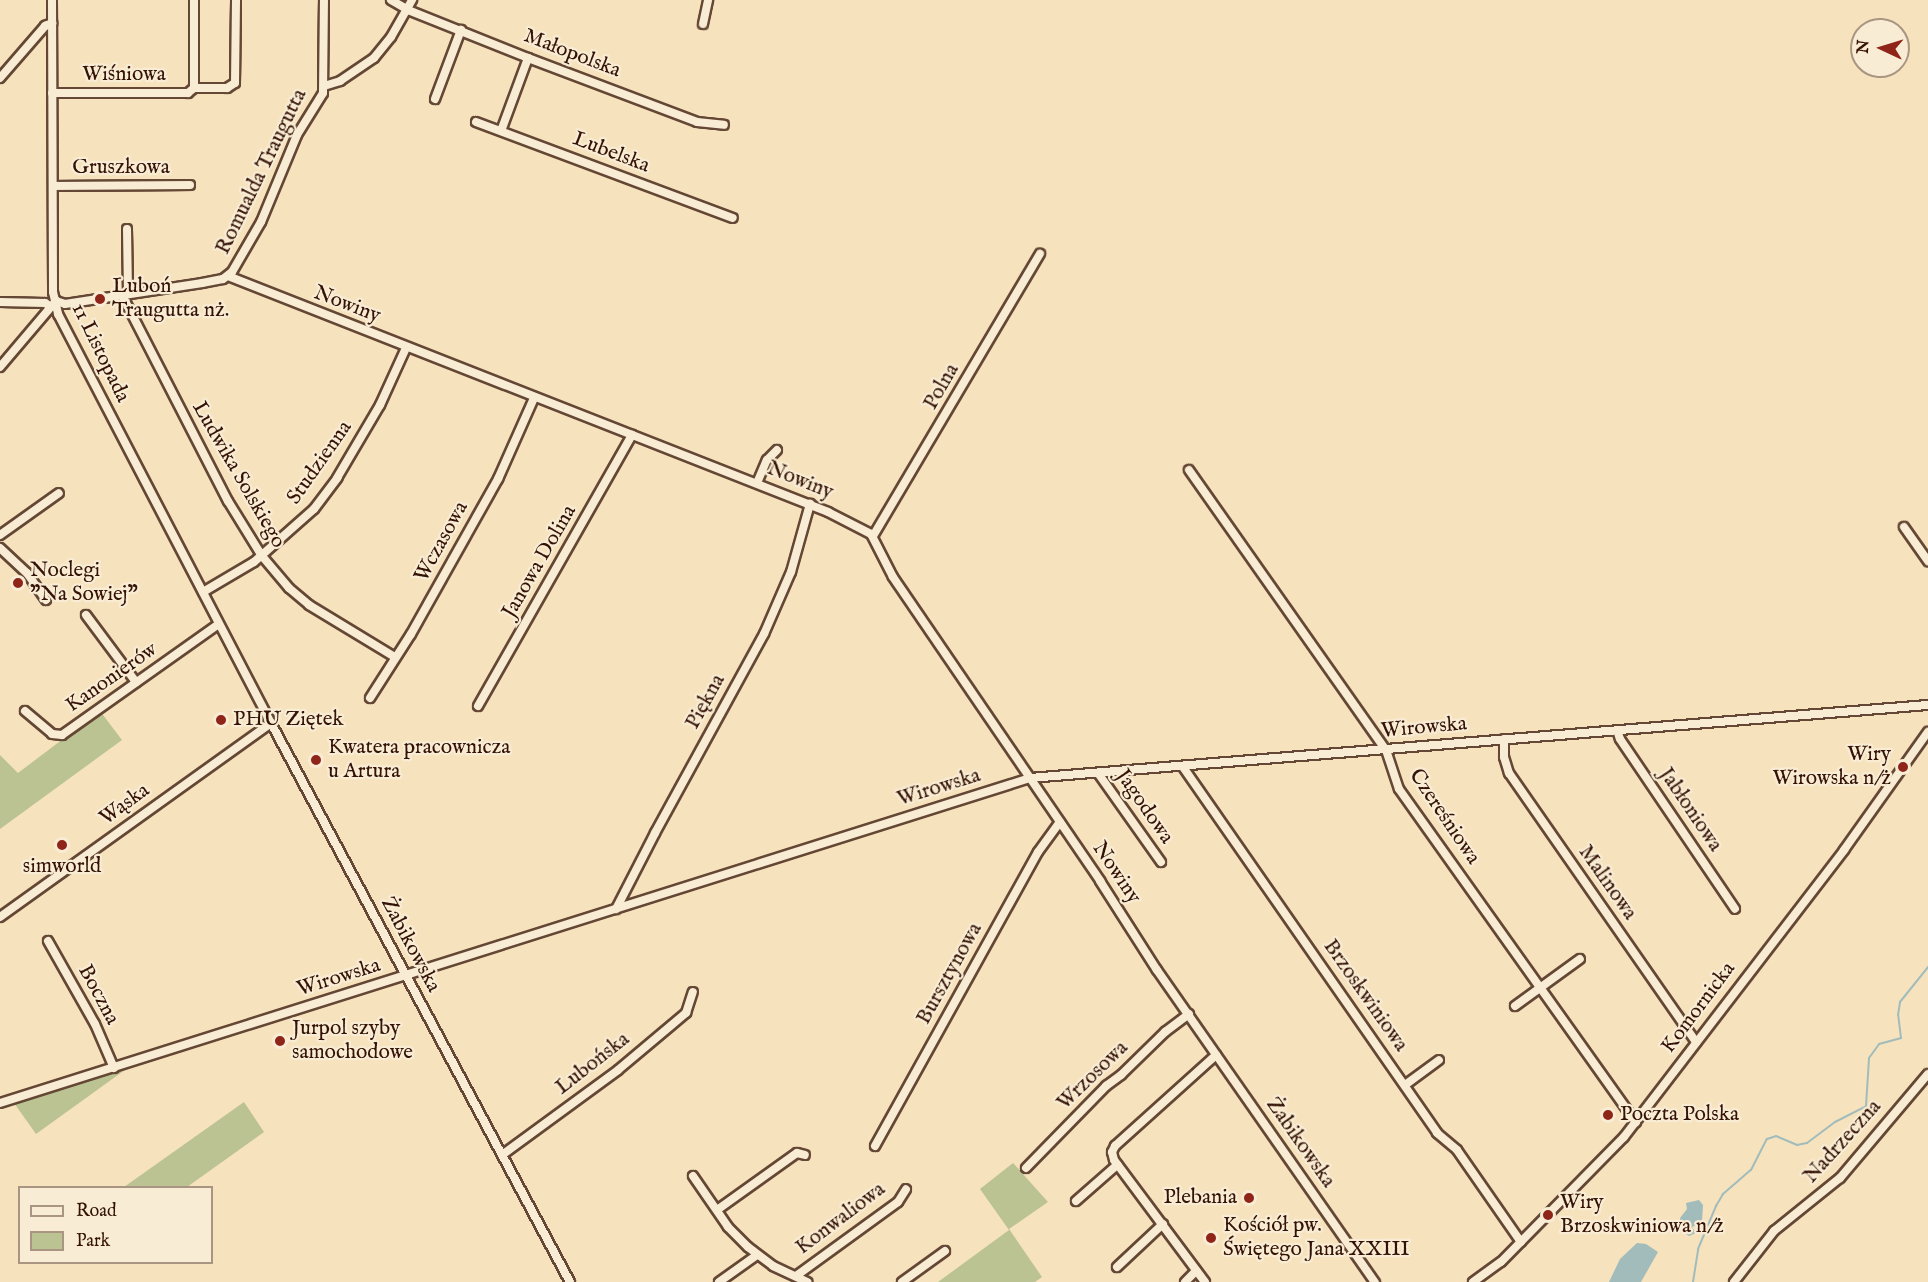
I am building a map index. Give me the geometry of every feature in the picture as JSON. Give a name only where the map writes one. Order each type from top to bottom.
[{"type":"street","name":"11 Listopada","points":[[52,0],[53,304],[219,624]]},
{"type":"street","points":[[194,0],[194,88],[227,88],[235,83],[236,0]]},
{"type":"street","points":[[324,0],[327,86],[357,70],[380,52],[408,10],[412,0]]},
{"type":"street","name":"Małopolska","points":[[391,0],[408,10],[528,58],[698,122],[724,125]]},
{"type":"street","points":[[703,24],[708,0]]},
{"type":"street","points":[[0,78],[45,26],[52,23]]},
{"type":"street","points":[[435,99],[460,30]]},
{"type":"street","points":[[501,131],[528,58]]},
{"type":"street","name":"Romualda Traugutta","points":[[0,302],[65,304],[213,282],[228,276],[261,222],[293,142],[327,86]]},
{"type":"street","name":"Wiśniowa","points":[[52,93],[185,93],[194,88]]},
{"type":"street","name":"Lubelska","points":[[476,122],[733,218]]},
{"type":"street","name":"Gruszkowa","points":[[53,186],[190,185]]},
{"type":"street","points":[[125,295],[127,229]]},
{"type":"street","name":"Polna","points":[[873,536],[1036,256]]},
{"type":"street","name":"Nowiny","points":[[228,276],[406,348],[810,504],[844,519],[873,536],[893,577],[1060,822],[1157,970]]},
{"type":"street","name":"Ludwika Solskiego","points":[[125,295],[232,509],[262,556],[289,588],[309,605],[395,657]]},
{"type":"street","points":[[0,367],[53,304]]},
{"type":"street","name":"Studzienna","points":[[203,592],[241,571],[262,556],[296,528],[327,492],[384,397],[406,348]]},
{"type":"street","name":"Wczasowa","points":[[370,698],[411,634],[498,479],[534,398]]},
{"type":"street","name":"Janowa Dolina","points":[[478,706],[632,435]]},
{"type":"street","points":[[757,483],[767,460],[777,450]]},
{"type":"street","name":"Czereśniowa","points":[[1189,470],[1386,750],[1399,789],[1636,1122]]},
{"type":"street","points":[[0,535],[59,493]]},
{"type":"street","name":"Piękna","points":[[616,909],[764,634],[791,572],[810,504]]},
{"type":"street","points":[[1904,527],[1928,561]]},
{"type":"street","points":[[0,548],[27,573],[46,600]]},
{"type":"street","points":[[86,615],[136,682]]},
{"type":"street","name":"Kanonierów","points":[[25,711],[52,734],[58,736],[219,624]]},
{"type":"street","name":"Żabikowska","points":[[219,624],[570,1282]]},
{"type":"street","name":"Wirowska","points":[[0,1103],[1030,778],[1928,705]]},
{"type":"street","name":"Wąska","points":[[0,917],[271,723]]},
{"type":"street","name":"Jabłoniowa","points":[[1617,730],[1620,739],[1735,909]]},
{"type":"street","name":"Komornicka","points":[[1473,1282],[1493,1269],[1521,1242],[1611,1151],[1636,1122],[1844,850],[1928,732]]},
{"type":"street","name":"Malinowa","points":[[1504,739],[1504,757],[1509,773],[1696,1042]]},
{"type":"street","name":"Brzoskwiniowa","points":[[1183,767],[1437,1133],[1457,1150],[1521,1242]]},
{"type":"street","name":"Jagodowa","points":[[1098,773],[1161,862]]},
{"type":"street","name":"Bursztynowa","points":[[875,1146],[1038,852],[1060,822]]},
{"type":"street","name":"Boczna","points":[[48,941],[95,1024],[114,1068]]},
{"type":"street","points":[[1515,1006],[1580,959]]},
{"type":"street","name":"Żabikowska","points":[[1157,970],[1375,1282]]},
{"type":"street","name":"Lubońska","points":[[502,1155],[618,1070],[686,1013],[693,992]]},
{"type":"street","name":"Wrzosowa","points":[[1026,1168],[1106,1086],[1121,1076],[1165,1032],[1189,1014]]},
{"type":"street","points":[[1205,1282],[1117,1165],[1112,1155],[1115,1146],[1216,1055]]},
{"type":"street","points":[[1405,1085],[1439,1060]]},
{"type":"street","name":"Nadrzeczna","points":[[1734,1282],[1774,1231],[1840,1178],[1928,1074]]},
{"type":"street","points":[[717,1210],[797,1153],[805,1155]]},
{"type":"street","points":[[1076,1201],[1117,1165]]},
{"type":"street","points":[[693,1176],[730,1229],[757,1255],[773,1266],[807,1282]]},
{"type":"street","name":"Konwaliowa","points":[[796,1276],[898,1202],[906,1189]]},
{"type":"street","points":[[1117,1267],[1163,1224]]},
{"type":"street","points":[[902,1282],[945,1251]]},
{"type":"street","points":[[719,1282],[757,1255]]},
{"type":"street","points":[[1185,1282],[1196,1271]]},
{"type":"green space","points":[[100,711],[122,740],[0,829],[0,755],[18,773]]},
{"type":"green space","points":[[129,1067],[36,1134],[14,1103]]},
{"type":"green space","points":[[244,1102],[264,1132],[188,1186],[125,1186]]},
{"type":"green space","points":[[1013,1163],[1048,1202],[1009,1229],[1042,1277],[1035,1282],[938,1282],[1009,1230],[980,1189]]},
{"type":"water","points":[[1699,1200],[1703,1205],[1702,1222],[1692,1227],[1696,1233],[1689,1236],[1680,1230],[1680,1218],[1687,1209],[1686,1203]]},
{"type":"water","points":[[1637,1243],[1646,1244],[1658,1252],[1641,1282],[1609,1282],[1620,1259]]},
{"type":"waterway","points":[[1693,1282],[1698,1249],[1716,1206],[1723,1194],[1751,1170],[1767,1139],[1776,1136],[1797,1145],[1807,1143],[1835,1122],[1866,1106],[1869,1058],[1879,1044],[1901,1038],[1898,1015],[1900,1002],[1928,967]]},
{"type":"place","name":"Luboń Traugutta nż.","points":[[100,299]]},
{"type":"place","name":"Noclegi \"Na Sowiej\"","points":[[18,583]]},
{"type":"place","name":"PHU Ziętek","points":[[221,720]]},
{"type":"place","name":"Kwatera pracownicza u Artura","points":[[316,760]]},
{"type":"place","name":"Wiry Wirowska n/ż","points":[[1903,767]]},
{"type":"place","name":"simworld","points":[[62,845]]},
{"type":"place","name":"Jurpol szyby samochodowe","points":[[280,1041]]},
{"type":"place","name":"Poczta Polska","points":[[1608,1115]]},
{"type":"place","name":"Plebania","points":[[1249,1198]]},
{"type":"place","name":"Wiry Brzoskwiniowa n/ż","points":[[1548,1215]]},
{"type":"place","name":"Kościół pw. Świętego Jana XXIII","points":[[1211,1238]]}]
